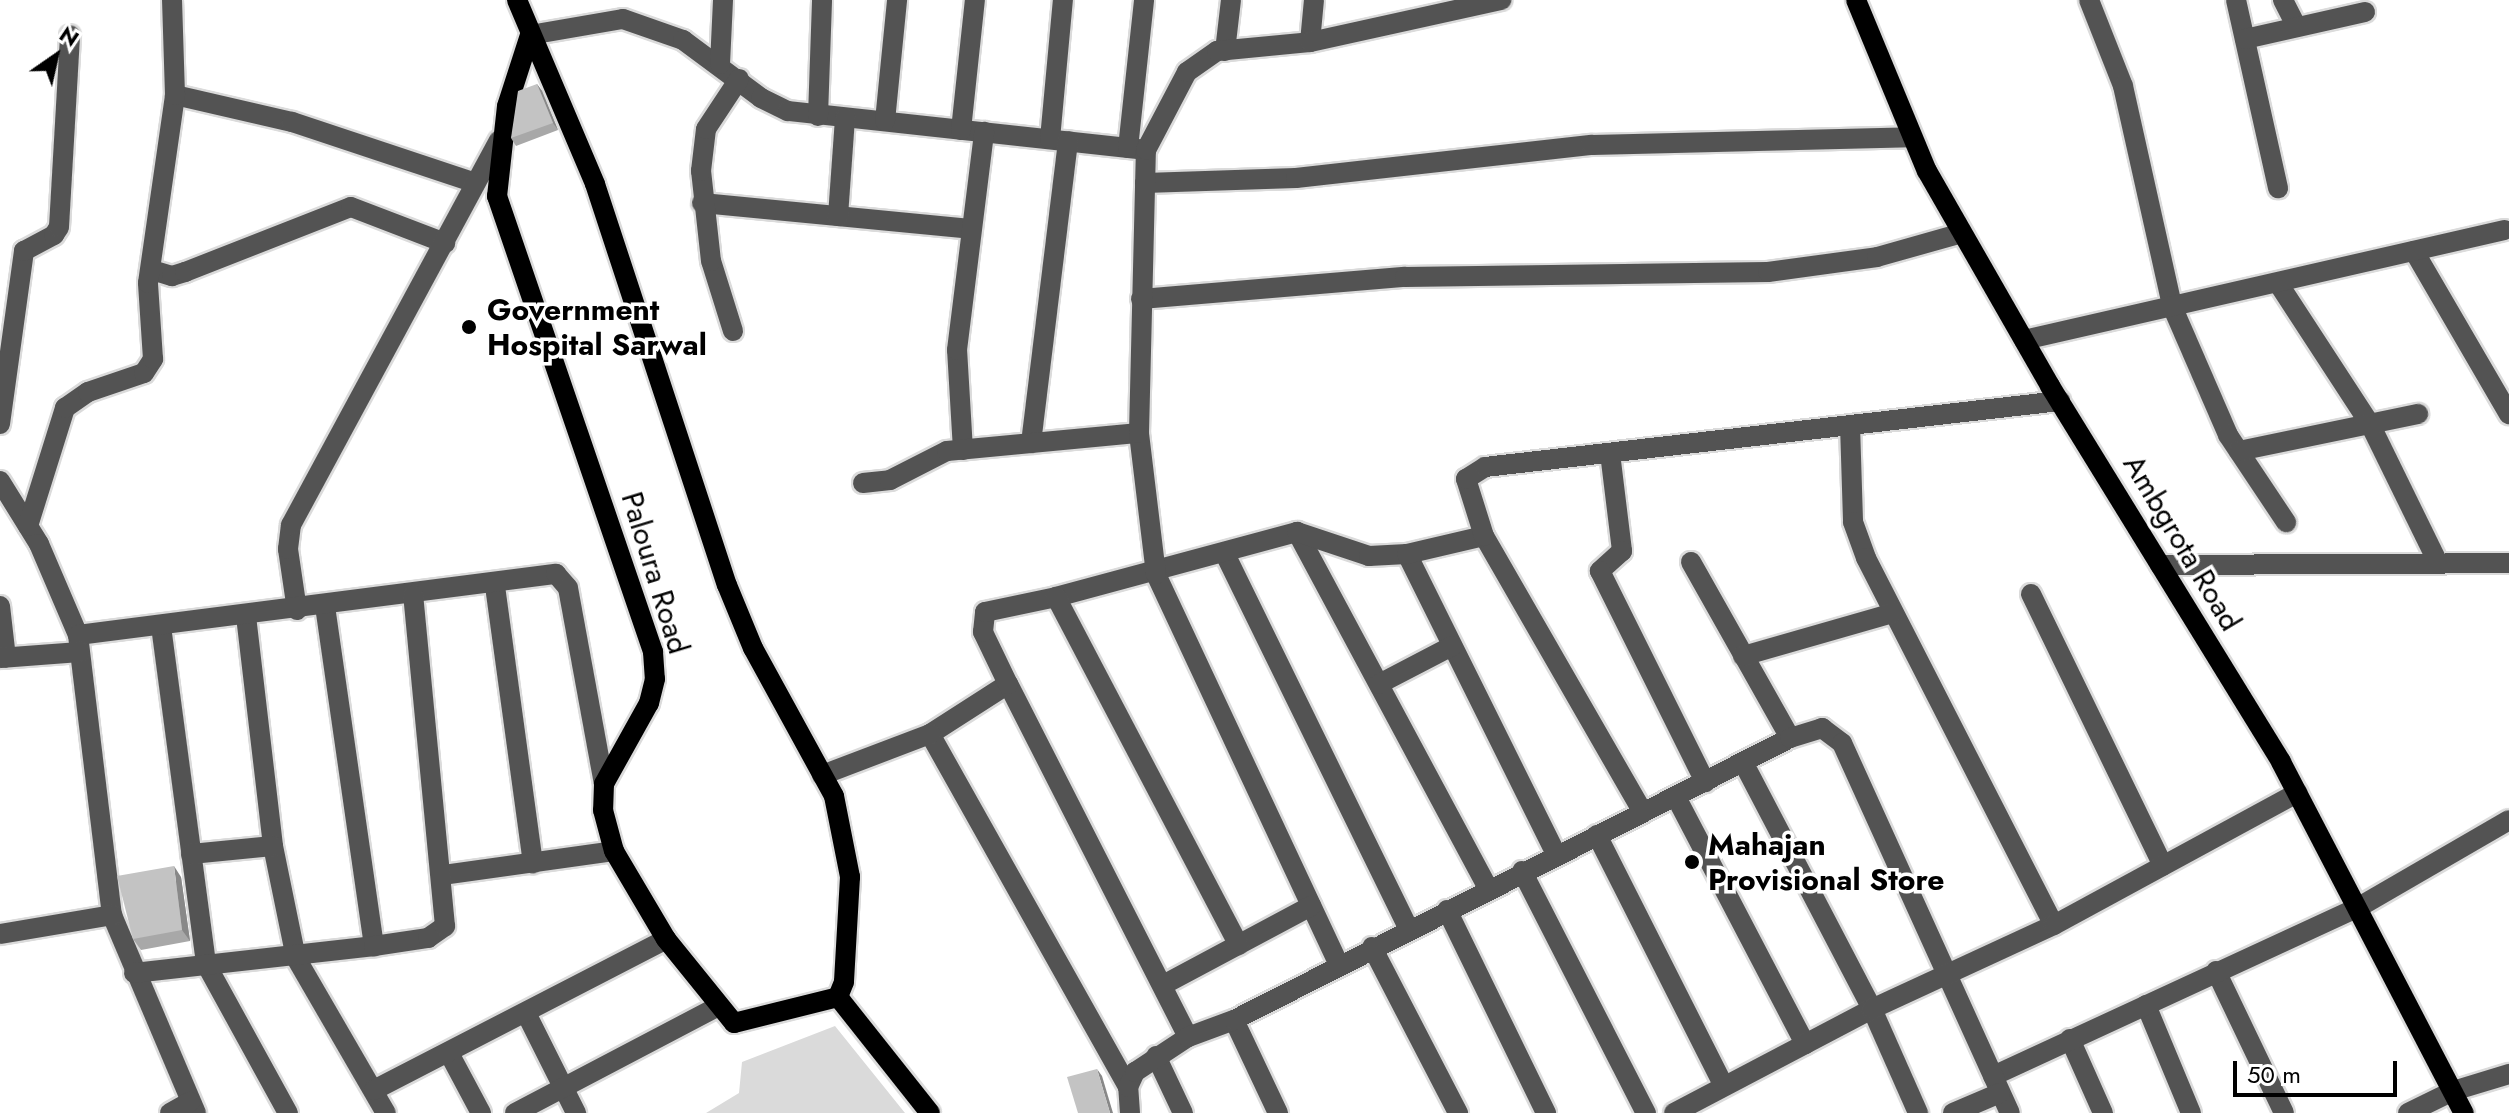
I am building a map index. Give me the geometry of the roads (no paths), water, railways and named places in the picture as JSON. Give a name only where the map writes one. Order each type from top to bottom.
[{"type":"main road","points":[[517,0],[595,184],[727,585],[753,648],[822,775],[846,839],[850,877],[844,982],[838,997]]},
{"type":"main road","name":"Ambgrota Road","points":[[1856,0],[1912,137],[1962,233],[2297,793],[2464,1113]]},
{"type":"main road","name":"Paloura Road","points":[[530,35],[499,141],[497,196],[653,652],[655,679],[649,703],[604,784]]},
{"type":"main road","points":[[604,784],[603,810],[614,851],[666,939],[717,1007],[734,1023],[838,997]]},
{"type":"main road","points":[[838,997],[930,1113]]},
{"type":"street","points":[[28,526],[65,408],[88,392],[144,373],[153,359],[148,283],[175,95],[172,0]]},
{"type":"street","points":[[720,64],[723,0]]},
{"type":"street","points":[[818,116],[822,0]]},
{"type":"street","points":[[885,121],[897,0]]},
{"type":"street","points":[[961,130],[975,0]]},
{"type":"street","points":[[1031,443],[1059,140],[1063,0]]},
{"type":"street","points":[[1144,0],[1137,149],[1145,183],[1139,433],[1156,574],[1339,965]]},
{"type":"street","points":[[1225,51],[1231,0]]},
{"type":"street","points":[[1310,42],[1314,0]]},
{"type":"street","points":[[1137,149],[1187,72],[1204,57],[1225,51],[1310,42],[1458,4],[1501,0]]},
{"type":"street","points":[[2089,0],[2123,86],[2172,306],[2216,413],[2286,522]]},
{"type":"street","points":[[2236,0],[2278,188]]},
{"type":"street","points":[[2283,0],[2297,27]]},
{"type":"street","points":[[530,35],[623,9],[683,40],[788,111],[1137,149]]},
{"type":"street","points":[[2245,39],[2365,12]]},
{"type":"street","points":[[0,424],[24,251],[54,235],[59,227],[70,35]]},
{"type":"street","points":[[733,331],[711,261],[702,203],[706,129],[739,79]]},
{"type":"street","points":[[175,95],[292,122],[475,183]]},
{"type":"street","points":[[838,216],[845,118]]},
{"type":"street","points":[[963,450],[957,350],[984,132]]},
{"type":"street","points":[[1145,183],[1296,178],[1592,145],[1912,137]]},
{"type":"street","points":[[297,610],[288,549],[291,525],[499,141]]},
{"type":"street","points":[[702,203],[971,229]]},
{"type":"street","points":[[152,270],[172,276],[185,272],[351,207],[445,243]]},
{"type":"street","points":[[2024,340],[2505,230]]},
{"type":"street","points":[[1141,299],[1405,277],[1768,272],[1877,257],[1962,233]]},
{"type":"street","points":[[2414,251],[2509,414]]},
{"type":"street","points":[[2278,283],[2370,424],[2438,563]]},
{"type":"street","points":[[1643,813],[1484,536],[1466,491],[1466,479],[1474,471],[2060,401]]},
{"type":"street","points":[[2239,451],[2418,414]]},
{"type":"street","points":[[1850,425],[1853,522],[1893,613],[2054,925]]},
{"type":"street","points":[[863,483],[890,480],[932,456],[963,450],[1139,433]]},
{"type":"street","points":[[1610,453],[1622,551],[1600,571],[1705,782]]},
{"type":"street","points":[[0,481],[5,502],[28,526],[79,643],[112,915],[193,1108],[170,1113]]},
{"type":"street","points":[[1188,1037],[983,632],[985,612],[1156,574],[1297,532],[1369,556],[1407,554],[1484,536]]},
{"type":"street","points":[[1297,532],[1488,888]]},
{"type":"street","points":[[1225,554],[1409,929]]},
{"type":"street","points":[[1407,554],[1556,854]]},
{"type":"street","points":[[1691,562],[1790,738]]},
{"type":"street","points":[[2160,565],[2509,563]]},
{"type":"street","points":[[0,606],[3,658],[161,626],[495,586],[556,574],[564,580],[604,784]]},
{"type":"street","points":[[495,586],[533,863]]},
{"type":"street","points":[[2031,594],[2163,866]]},
{"type":"street","points":[[134,973],[296,958],[438,934],[445,926],[443,875],[413,596]]},
{"type":"street","points":[[1056,597],[1239,945]]},
{"type":"street","points":[[325,606],[374,946]]},
{"type":"street","points":[[1743,656],[1893,613]]},
{"type":"street","points":[[246,616],[273,846],[296,958],[386,1113]]},
{"type":"street","points":[[161,626],[206,964],[288,1113]]},
{"type":"street","points":[[1379,684],[1452,646]]},
{"type":"street","points":[[822,775],[930,734],[1008,684]]},
{"type":"street","points":[[1128,1087],[1135,1072],[1188,1037],[1234,1020],[1488,888],[1790,738],[1822,728],[1842,743],[2010,1113]]},
{"type":"street","points":[[930,734],[1128,1087],[1130,1113]]},
{"type":"street","points":[[1743,762],[1872,1009],[1918,1113]]},
{"type":"street","points":[[1674,1113],[1872,1009],[1947,978],[2054,925],[2297,793]]},
{"type":"street","points":[[1676,797],[1805,1044]]},
{"type":"street","points":[[1953,1113],[2070,1039],[2359,907],[2509,820]]},
{"type":"street","points":[[1597,835],[1724,1086]]},
{"type":"street","points":[[191,854],[273,846]]},
{"type":"street","points":[[443,875],[614,851]]},
{"type":"street","points":[[1522,871],[1646,1113]]},
{"type":"street","points":[[1163,985],[1311,906]]},
{"type":"street","points":[[1447,910],[1546,1113]]},
{"type":"street","points":[[0,934],[112,915]]},
{"type":"street","points":[[374,1090],[450,1055],[666,939]]},
{"type":"street","points":[[1372,947],[1458,1113]]},
{"type":"street","points":[[2216,971],[2284,1113]]},
{"type":"street","points":[[2146,1005],[2191,1113]]},
{"type":"street","points":[[515,1113],[717,1007]]},
{"type":"street","points":[[526,1013],[576,1113]]},
{"type":"street","points":[[1234,1020],[1278,1113]]},
{"type":"street","points":[[2070,1039],[2103,1113]]},
{"type":"street","points":[[450,1055],[481,1113]]},
{"type":"street","points":[[1156,1056],[1183,1113]]},
{"type":"street","points":[[2408,1113],[2453,1091],[2509,1074]]},
{"type":"place","name":"Government Hospital Sarwal","points":[[469,327]]},
{"type":"place","name":"Mahajan Provisional Store","points":[[1692,862]]}]
